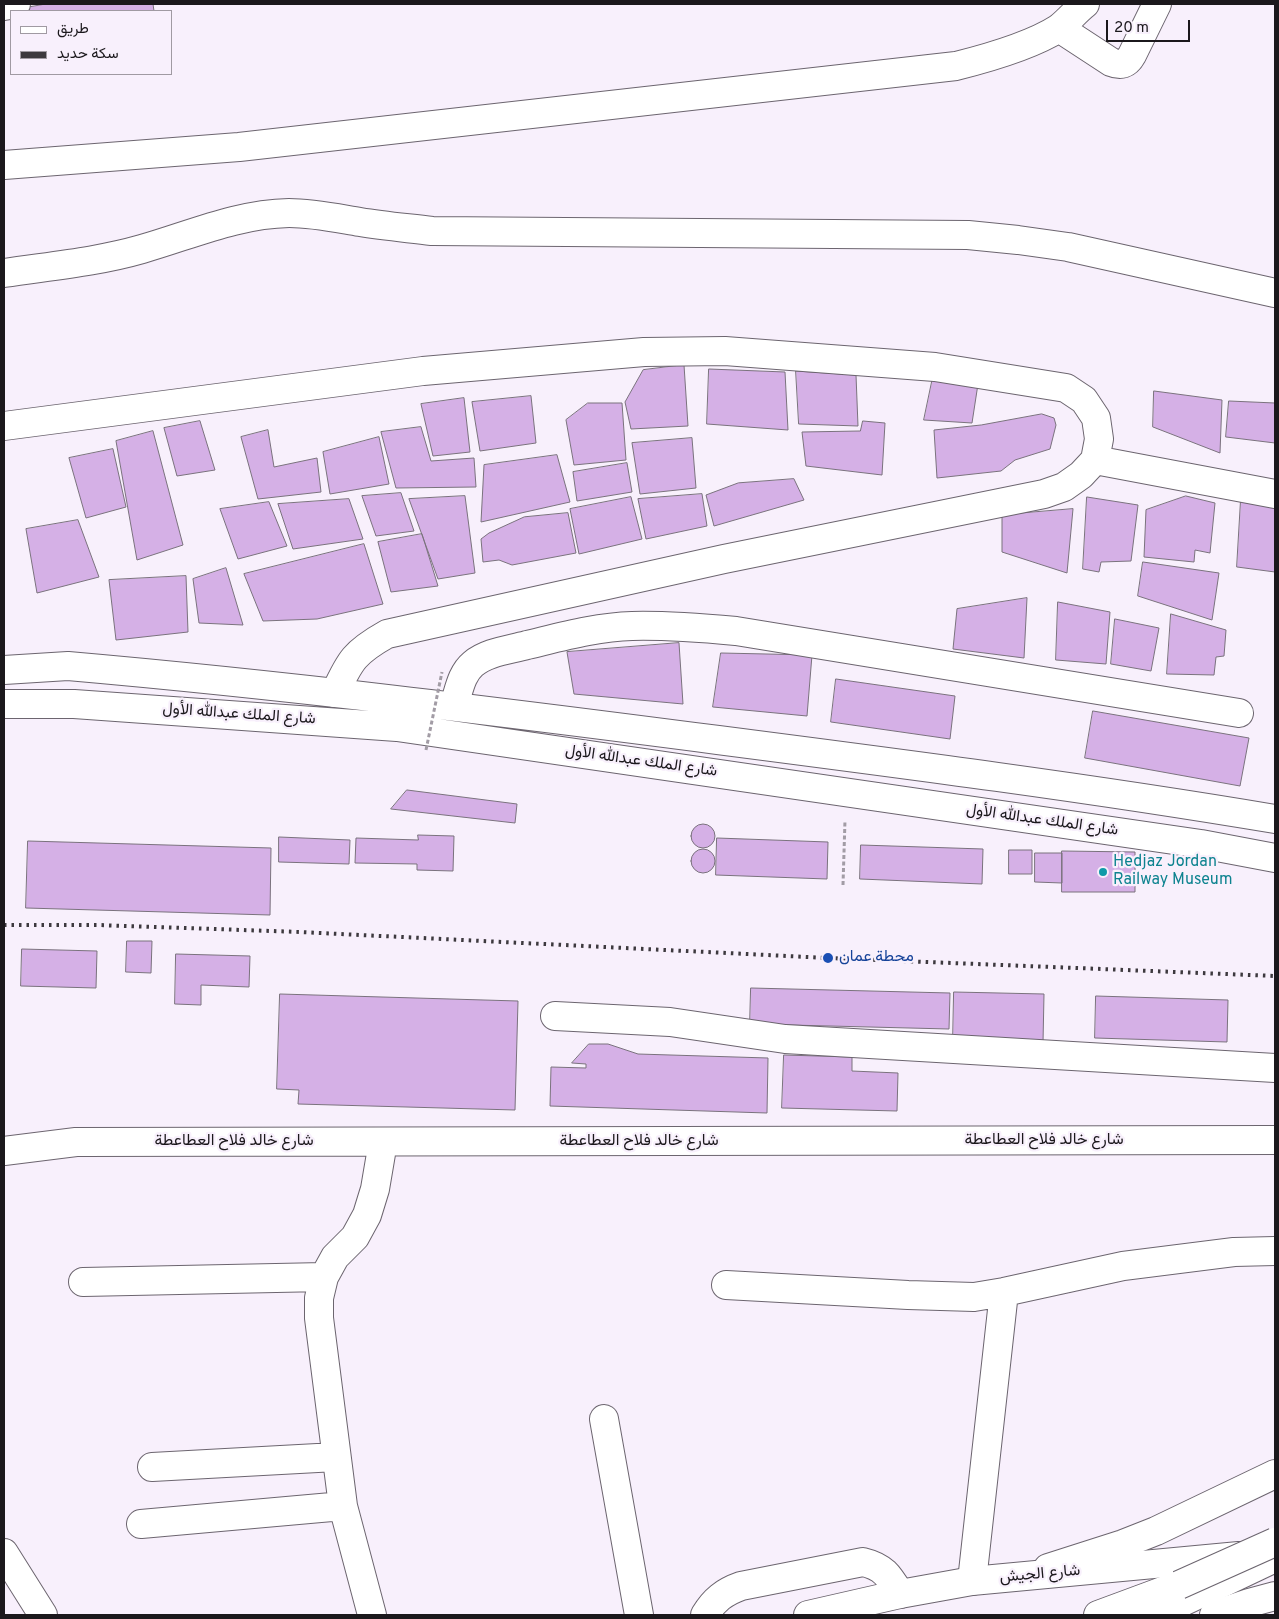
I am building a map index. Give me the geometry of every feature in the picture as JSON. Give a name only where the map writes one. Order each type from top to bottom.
[{"type":"main road","points":[[4,6],[16,4]]},
{"type":"main road","points":[[4,166],[239,147],[956,66],[992,57],[1026,44],[1059,28],[1085,4]]},
{"type":"main road","points":[[1059,28],[1111,62],[1123,64],[1129,60],[1157,4]]},
{"type":"main road","points":[[4,273],[112,257],[144,249],[216,224],[252,216],[289,213],[325,216],[432,231],[968,235],[1068,248],[1275,293]]},
{"type":"main road","points":[[4,426],[423,371],[644,352],[725,351],[935,367],[1066,388],[1084,400],[1096,418],[1099,439],[1095,460],[1081,475],[1070,483],[1044,494],[724,560],[387,634],[365,647],[348,665],[335,693],[330,721]]},
{"type":"main road","points":[[1095,460],[1275,494]]},
{"type":"main road","points":[[454,706],[464,674],[472,664],[495,653],[590,631],[630,626],[662,626],[736,631],[1239,713]]},
{"type":"main road","name":"شارع الملك عبدالله الأول","points":[[4,670],[68,666],[454,706],[850,757],[1275,819]]},
{"type":"main road","name":"شارع الملك عبدالله الأول","points":[[4,704],[74,704],[397,727],[1201,844],[1275,858]]},
{"type":"main road","points":[[554,1016],[670,1022],[785,1039],[1275,1068]]},
{"type":"main road","name":"شارع خالد فلاح العطاعطة","points":[[4,1152],[76,1142],[1275,1140]]},
{"type":"main road","points":[[372,1615],[343,1506],[319,1318],[319,1298],[324,1277],[335,1257],[355,1236],[367,1215],[375,1189],[384,1142]]},
{"type":"main road","points":[[726,1285],[974,1297],[1123,1266],[1234,1252],[1275,1251]]},
{"type":"main road","points":[[83,1282],[324,1277]]},
{"type":"main road","points":[[972,1581],[1004,1292]]},
{"type":"main road","points":[[604,1419],[639,1615]]},
{"type":"main road","points":[[152,1467],[336,1457]]},
{"type":"main road","points":[[1029,1575],[1156,1531],[1275,1474]]},
{"type":"main road","points":[[141,1524],[343,1506]]},
{"type":"main road","points":[[1155,1615],[1180,1594],[1275,1542]]},
{"type":"main road","name":"شارع الجيش","points":[[808,1615],[900,1594],[972,1581],[1178,1562],[1275,1550]]},
{"type":"main road","points":[[4,1553],[43,1615]]},
{"type":"main road","points":[[1098,1615],[1180,1594],[1275,1558]]},
{"type":"main road","points":[[705,1615],[715,1600],[727,1591],[741,1586],[863,1562],[874,1565],[884,1571],[900,1594]]},
{"type":"main road","points":[[1214,1615],[1251,1609],[1275,1596]]},
{"type":"path","points":[[426,750],[442,672]]},
{"type":"path","points":[[843,885],[846,792]]},
{"type":"building","points":[[46,4],[153,4],[154,10],[25,10],[25,8]]},
{"type":"building","points":[[684,365],[688,426],[631,429],[625,402],[643,370]]},
{"type":"building","points":[[709,369],[785,372],[788,430],[707,424]]},
{"type":"building","points":[[796,371],[856,375],[858,426],[799,424]]},
{"type":"building","points":[[933,377],[978,384],[972,423],[924,420]]},
{"type":"building","points":[[1154,391],[1222,400],[1220,453],[1153,427]]},
{"type":"building","points":[[531,396],[536,443],[480,451],[472,402]]},
{"type":"building","points":[[464,398],[470,452],[433,456],[421,404]]},
{"type":"building","points":[[1229,401],[1275,403],[1275,443],[1226,437]]},
{"type":"building","points":[[588,403],[622,403],[626,460],[574,465],[566,420]]},
{"type":"building","points":[[1042,414],[1054,418],[1056,425],[1050,449],[1015,460],[1001,471],[937,478],[934,430],[981,425]]},
{"type":"building","points":[[200,421],[215,470],[177,476],[164,428]]},
{"type":"building","points":[[863,421],[885,423],[882,475],[806,466],[802,432],[860,431]]},
{"type":"building","points":[[421,427],[431,461],[474,458],[476,487],[396,488],[381,432]]},
{"type":"building","points":[[268,430],[274,467],[317,458],[321,492],[258,499],[241,437]]},
{"type":"building","points":[[153,431],[183,545],[137,560],[116,441]]},
{"type":"building","points":[[379,437],[389,484],[330,494],[323,452]]},
{"type":"building","points":[[692,438],[696,488],[640,494],[632,443]]},
{"type":"building","points":[[113,449],[126,507],[86,518],[69,458]]},
{"type":"building","points":[[557,455],[570,502],[481,522],[484,465]]},
{"type":"building","points":[[627,463],[632,492],[577,501],[573,472]]},
{"type":"building","points":[[794,479],[804,500],[714,526],[706,495],[738,483]]},
{"type":"building","points":[[401,493],[414,531],[376,536],[362,496]]},
{"type":"building","points":[[702,494],[707,526],[646,539],[638,499]]},
{"type":"building","points":[[465,496],[475,573],[438,579],[409,499]]},
{"type":"building","points":[[1186,496],[1215,503],[1210,553],[1195,550],[1194,562],[1144,557],[1146,510]]},
{"type":"building","points":[[631,497],[642,539],[579,554],[570,509]]},
{"type":"building","points":[[1087,497],[1138,505],[1131,561],[1101,562],[1099,572],[1083,569]]},
{"type":"building","points":[[349,499],[363,539],[293,549],[278,504]]},
{"type":"building","points":[[1241,499],[1275,504],[1275,572],[1237,567]]},
{"type":"building","points":[[269,502],[287,546],[238,559],[220,509]]},
{"type":"building","points":[[1073,509],[1067,573],[1002,552],[1002,515]]},
{"type":"building","points":[[568,513],[576,553],[512,565],[499,560],[483,562],[481,539],[489,533],[524,517]]},
{"type":"building","points":[[78,520],[99,577],[37,593],[26,529]]},
{"type":"building","points":[[422,534],[438,586],[391,592],[378,542]]},
{"type":"building","points":[[364,544],[383,604],[317,619],[263,621],[244,574]]},
{"type":"building","points":[[1143,562],[1219,573],[1212,620],[1138,596]]},
{"type":"building","points":[[226,568],[243,625],[199,623],[193,579]]},
{"type":"building","points":[[186,576],[188,632],[116,640],[109,580]]},
{"type":"building","points":[[1027,598],[1024,658],[953,649],[957,609]]},
{"type":"building","points":[[1058,602],[1110,612],[1106,664],[1056,660]]},
{"type":"building","points":[[1171,614],[1226,630],[1224,656],[1216,657],[1214,675],[1167,674]]},
{"type":"building","points":[[1115,619],[1159,628],[1151,671],[1111,664]]},
{"type":"building","points":[[679,643],[683,704],[574,694],[567,652]]},
{"type":"building","points":[[721,653],[812,655],[807,716],[713,707]]},
{"type":"building","points":[[836,679],[955,696],[950,739],[831,722]]},
{"type":"building","points":[[1093,711],[1249,738],[1240,786],[1085,758]]},
{"type":"building","points":[[407,790],[517,804],[515,823],[391,809]]},
{"type":"building","points":[[703,824],[712,827],[715,836],[712,845],[703,848],[694,845],[691,836],[694,827]]},
{"type":"building","points":[[418,835],[454,836],[453,871],[417,870],[417,864],[355,863],[356,838],[418,840]]},
{"type":"building","points":[[279,837],[350,840],[349,864],[279,862]]},
{"type":"building","points":[[717,838],[828,842],[827,879],[716,875]]},
{"type":"building","points":[[28,841],[271,848],[270,915],[26,908]]},
{"type":"building","points":[[861,845],[983,849],[982,884],[860,879]]},
{"type":"building","points":[[703,849],[712,852],[715,861],[712,870],[703,873],[694,870],[691,861],[694,852]]},
{"type":"building","points":[[1009,850],[1032,850],[1032,874],[1009,874]]},
{"type":"building","points":[[1062,851],[1135,852],[1135,892],[1062,892]]},
{"type":"building","points":[[1035,853],[1062,853],[1062,883],[1035,882]]},
{"type":"building","points":[[127,941],[152,941],[151,973],[126,972]]},
{"type":"building","points":[[22,949],[97,951],[96,988],[21,986]]},
{"type":"building","points":[[176,954],[250,956],[249,987],[201,985],[201,1005],[175,1004]]},
{"type":"building","points":[[751,988],[950,993],[949,1029],[750,1024]]},
{"type":"building","points":[[954,992],[1044,994],[1043,1043],[953,1040]]},
{"type":"building","points":[[280,994],[518,1001],[515,1110],[298,1104],[299,1090],[277,1089]]},
{"type":"building","points":[[1096,996],[1228,1000],[1227,1042],[1095,1038]]},
{"type":"building","points":[[589,1044],[608,1044],[638,1054],[768,1058],[767,1113],[550,1106],[551,1067],[586,1068],[586,1064],[572,1063]]},
{"type":"building","points":[[784,1055],[852,1057],[852,1071],[898,1073],[897,1111],[782,1108]]},
{"type":"railway","points":[[4,925],[98,925],[300,932],[828,958],[1275,976]]},
{"type":"place","name":"Hedjaz Jordan Railway Museum","points":[[1103,872]]},
{"type":"place","name":"محطة عمان","points":[[828,958]]}]
